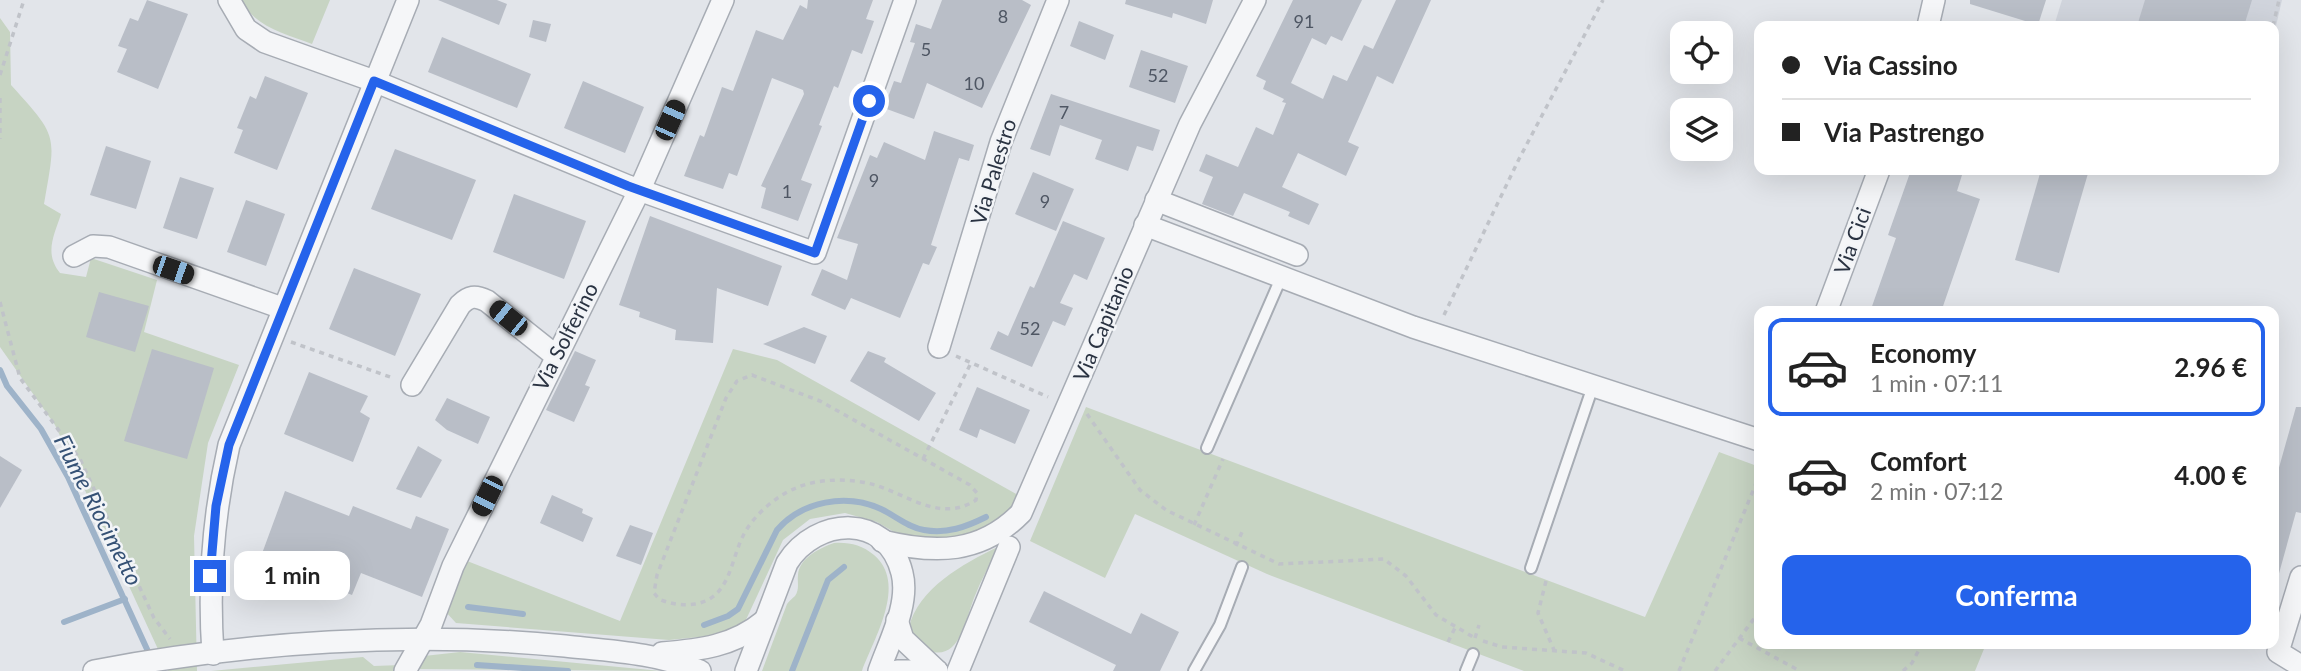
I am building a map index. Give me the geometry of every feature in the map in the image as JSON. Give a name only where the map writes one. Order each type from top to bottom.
[{"type":"street","points":[[229,0],[246,29],[265,42],[374,81],[640,189],[815,253],[905,0]]},
{"type":"street","points":[[213,654],[211,557],[222,476],[238,419],[408,0]]},
{"type":"street","name":"Via Solferino","points":[[405,671],[425,638],[453,566],[640,189],[723,0]]},
{"type":"street","name":"Via Palestro","points":[[939,347],[1000,142],[1058,0]]},
{"type":"street","name":"Via Capitanio","points":[[746,671],[787,563],[808,538],[821,531],[847,527],[872,534],[882,541],[919,549],[954,550],[996,534],[1021,513],[1156,200],[1201,102],[1255,0]]},
{"type":"street","points":[[1929,21],[1934,0]]},
{"type":"street","name":"Via Cici","points":[[1828,306],[1877,175]]},
{"type":"street","points":[[1156,200],[1297,256]]},
{"type":"street","points":[[1145,225],[1421,330],[1754,438]]},
{"type":"street","points":[[74,256],[93,246],[109,247],[282,308]]},
{"type":"street","points":[[412,385],[460,305],[468,297],[478,296],[487,301],[556,356]]},
{"type":"street","points":[[879,671],[897,620],[904,587],[898,561],[882,541]]},
{"type":"street","points":[[958,671],[1009,547]]},
{"type":"street","points":[[2279,646],[2301,577]]},
{"type":"street","points":[[897,620],[903,639],[937,671]]},
{"type":"street","points":[[94,671],[168,654],[213,654],[425,638],[502,640],[650,654],[721,645],[743,637],[764,621]]},
{"type":"street","points":[[2278,649],[2277,652],[2301,666]]},
{"type":"street","points":[[650,654],[700,671]]},
{"type":"street","points":[[897,671],[937,671]]},
{"type":"lane","points":[[1207,448],[1281,278]]},
{"type":"lane","points":[[1531,568],[1593,386]]},
{"type":"lane","points":[[1194,671],[1220,625],[1242,568]]},
{"type":"lane","points":[[1466,671],[1473,654]]},
{"type":"path","points":[[0,75],[23,0]]},
{"type":"path","points":[[1440,323],[1519,159],[1603,0]]},
{"type":"path","points":[[2274,21],[2279,0]]},
{"type":"path","points":[[0,98],[0,139]]},
{"type":"path","points":[[0,302],[20,378],[80,459],[168,654]]},
{"type":"path","points":[[285,353],[289,341],[412,385]]},
{"type":"path","points":[[939,347],[1087,415],[1140,490],[1166,510],[1236,546],[1265,559],[1290,565],[1366,558],[1384,559],[1406,576],[1436,615],[1475,638],[1502,647],[1597,656],[1625,671]]},
{"type":"path","points":[[923,459],[971,363]]},
{"type":"path","points":[[745,376],[763,377],[820,401],[923,459],[970,485],[978,494],[976,500],[946,509],[924,506],[874,484],[855,481],[814,483],[795,488],[770,505],[749,526],[723,586],[712,599],[677,605],[659,599],[654,593],[657,575],[726,398],[737,381],[745,376]]},
{"type":"path","points":[[1194,525],[1223,459]]},
{"type":"path","points":[[1679,671],[1754,488]]},
{"type":"path","points":[[1236,546],[1241,532]]},
{"type":"path","points":[[1546,581],[1537,607],[1554,650]]},
{"type":"path","points":[[1715,671],[1754,618]]},
{"type":"path","points":[[1475,638],[1479,625]]},
{"type":"path","points":[[1448,642],[1455,628]]},
{"type":"path","points":[[1739,638],[1754,646]]},
{"type":"path","points":[[1759,649],[1800,671]]},
{"type":"path","points":[[1903,671],[1912,663],[1919,649]]},
{"type":"shaded area","points":[[2062,0],[2282,0],[2277,21],[2056,21]]},
{"type":"green space","points":[[241,0],[330,0],[312,44],[281,33],[263,23],[254,17]]},
{"type":"green space","points":[[0,18],[10,32],[11,85],[38,116],[50,138],[51,163],[44,204],[61,214],[51,251],[55,266],[60,273],[86,277],[91,258],[157,280],[144,332],[239,365],[208,443],[194,536],[197,671],[168,671],[55,425],[0,347]]},
{"type":"green space","points":[[733,349],[777,360],[1020,496],[1005,517],[960,541],[906,539],[877,522],[845,513],[810,519],[783,540],[744,624],[719,635],[669,640],[456,623],[445,611],[462,559],[620,621]]},
{"type":"green space","points":[[1086,407],[1645,617],[1719,452],[1754,465],[1754,649],[1984,649],[1975,671],[1524,671],[1267,574],[1135,514],[1105,578],[1030,541]]},
{"type":"green space","points":[[834,543],[855,545],[874,555],[884,567],[888,581],[885,612],[862,671],[762,671],[787,604],[797,593],[799,569],[806,559]]},
{"type":"green space","points":[[998,547],[957,642],[950,649],[941,652],[916,645],[909,628],[914,614],[932,589],[957,569]]},
{"type":"green space","points":[[460,652],[661,671],[412,669],[424,656]]},
{"type":"green space","points":[[363,657],[374,666],[401,665],[398,671],[211,671]]},
{"type":"building","points":[[147,0],[188,14],[158,89],[117,72],[127,49],[118,46],[130,18],[138,21]]},
{"type":"building","points":[[438,0],[497,0],[507,4],[499,25]]},
{"type":"building","points":[[808,0],[873,0],[866,19],[874,21],[862,54],[852,50],[838,88],[834,86],[819,125],[822,126],[801,180],[812,184],[798,221],[761,208],[766,188],[761,186],[804,94],[803,90],[772,78],[737,176],[729,173],[723,189],[684,176],[700,135],[704,137],[722,87],[733,91],[756,30],[783,40],[800,5],[807,9]]},
{"type":"building","points":[[942,0],[1022,0],[1031,5],[982,108],[927,83],[914,119],[884,108],[894,81],[901,83],[915,43],[910,42],[916,24],[931,29]]},
{"type":"building","points":[[1126,0],[1213,0],[1206,24],[1173,13],[1172,18],[1125,4]]},
{"type":"building","points":[[1293,0],[1362,0],[1342,41],[1331,36],[1326,45],[1312,38],[1291,83],[1323,99],[1333,75],[1347,81],[1364,45],[1373,49],[1396,0],[1431,0],[1393,84],[1377,76],[1348,142],[1359,147],[1346,176],[1298,153],[1282,187],[1319,204],[1309,225],[1288,216],[1290,212],[1244,193],[1233,216],[1202,204],[1213,177],[1199,171],[1206,154],[1238,167],[1256,127],[1273,135],[1286,103],[1282,102],[1284,99],[1263,89],[1266,81],[1256,76]]},
{"type":"building","points":[[1970,0],[2046,0],[2039,21],[2025,21],[1970,4]]},
{"type":"building","points":[[2145,0],[2252,0],[2246,21],[2139,21]]},
{"type":"building","points":[[533,20],[551,24],[546,42],[529,37]]},
{"type":"building","points":[[1079,21],[1114,35],[1105,60],[1070,46]]},
{"type":"building","points":[[442,37],[531,74],[517,108],[428,72]]},
{"type":"building","points":[[1141,50],[1188,66],[1175,103],[1129,87]]},
{"type":"building","points":[[265,76],[308,93],[277,170],[234,153],[243,130],[237,128],[250,96],[256,99]]},
{"type":"building","points":[[583,81],[644,107],[625,153],[564,128]]},
{"type":"building","points":[[1051,94],[1160,130],[1153,151],[1137,146],[1128,171],[1095,159],[1102,140],[1060,125],[1050,156],[1030,149]]},
{"type":"building","points":[[934,131],[974,145],[969,161],[959,158],[931,245],[937,247],[929,265],[923,263],[900,318],[851,298],[845,310],[811,295],[822,269],[847,280],[858,244],[837,238],[870,155],[877,158],[884,142],[925,160]]},
{"type":"building","points":[[106,146],[151,161],[136,209],[90,195]]},
{"type":"building","points":[[395,149],[476,180],[452,240],[371,209]]},
{"type":"building","points":[[1033,172],[1074,189],[1056,231],[1015,214]]},
{"type":"building","points":[[1909,175],[1962,175],[1957,191],[1980,199],[1943,306],[1872,306],[1896,238],[1888,235]]},
{"type":"building","points":[[2040,175],[2088,175],[2059,273],[2015,260]]},
{"type":"building","points":[[180,177],[214,188],[197,239],[163,228]]},
{"type":"building","points":[[514,194],[586,221],[564,279],[493,252]]},
{"type":"building","points":[[246,200],[285,214],[266,266],[227,252]]},
{"type":"building","points":[[650,216],[782,266],[768,306],[717,288],[713,343],[675,340],[676,330],[639,317],[640,312],[619,305]]},
{"type":"building","points":[[1063,221],[1105,238],[1087,280],[1074,274],[1060,303],[1073,308],[1065,326],[1053,321],[1032,367],[990,349],[998,331],[1008,336],[1030,286],[1034,288]]},
{"type":"building","points":[[354,268],[421,294],[395,356],[329,329]]},
{"type":"building","points":[[99,292],[149,306],[135,352],[86,337]]},
{"type":"building","points":[[804,327],[827,336],[815,364],[763,344]]},
{"type":"building","points":[[152,349],[214,368],[187,459],[124,441]]},
{"type":"building","points":[[575,351],[596,360],[585,385],[590,387],[574,422],[546,410]]},
{"type":"building","points":[[868,351],[886,358],[884,362],[936,393],[919,421],[850,381]]},
{"type":"building","points":[[309,372],[368,396],[360,412],[370,418],[353,462],[284,434]]},
{"type":"building","points":[[977,387],[1030,410],[1015,444],[980,429],[977,438],[959,430]]},
{"type":"building","points":[[447,398],[490,417],[478,444],[447,430],[435,420]]},
{"type":"building","points":[[2296,407],[2301,407],[2301,513],[2296,512],[2279,573],[2279,468]]},
{"type":"building","points":[[418,446],[442,460],[421,498],[396,489]]},
{"type":"building","points":[[0,456],[22,470],[0,508]]},
{"type":"building","points":[[285,491],[349,516],[353,506],[411,529],[416,516],[449,529],[422,597],[361,573],[352,595],[260,559]]},
{"type":"building","points":[[552,495],[583,509],[582,513],[593,518],[583,542],[540,523]]},
{"type":"building","points":[[630,525],[653,533],[641,565],[616,556]]},
{"type":"building","points":[[1044,591],[1131,634],[1141,613],[1179,632],[1160,671],[1113,671],[1116,665],[1029,622]]},
{"type":"waterway","name":"Fiume Riocimetto","points":[[0,370],[7,386],[41,429],[68,477],[157,671]]},
{"type":"waterway","points":[[704,625],[738,609],[777,530],[787,520],[812,506],[854,501],[881,509],[912,526],[932,531],[956,529],[986,517]]},
{"type":"waterway","points":[[792,671],[828,580],[844,567]]},
{"type":"waterway","points":[[64,622],[125,599]]},
{"type":"waterway","points":[[468,607],[523,614]]},
{"type":"waterway","points":[[477,665],[568,671]]},
{"type":"route","points":[[210,576],[216,506],[229,445],[374,81],[628,186],[815,253],[869,101]]}]
